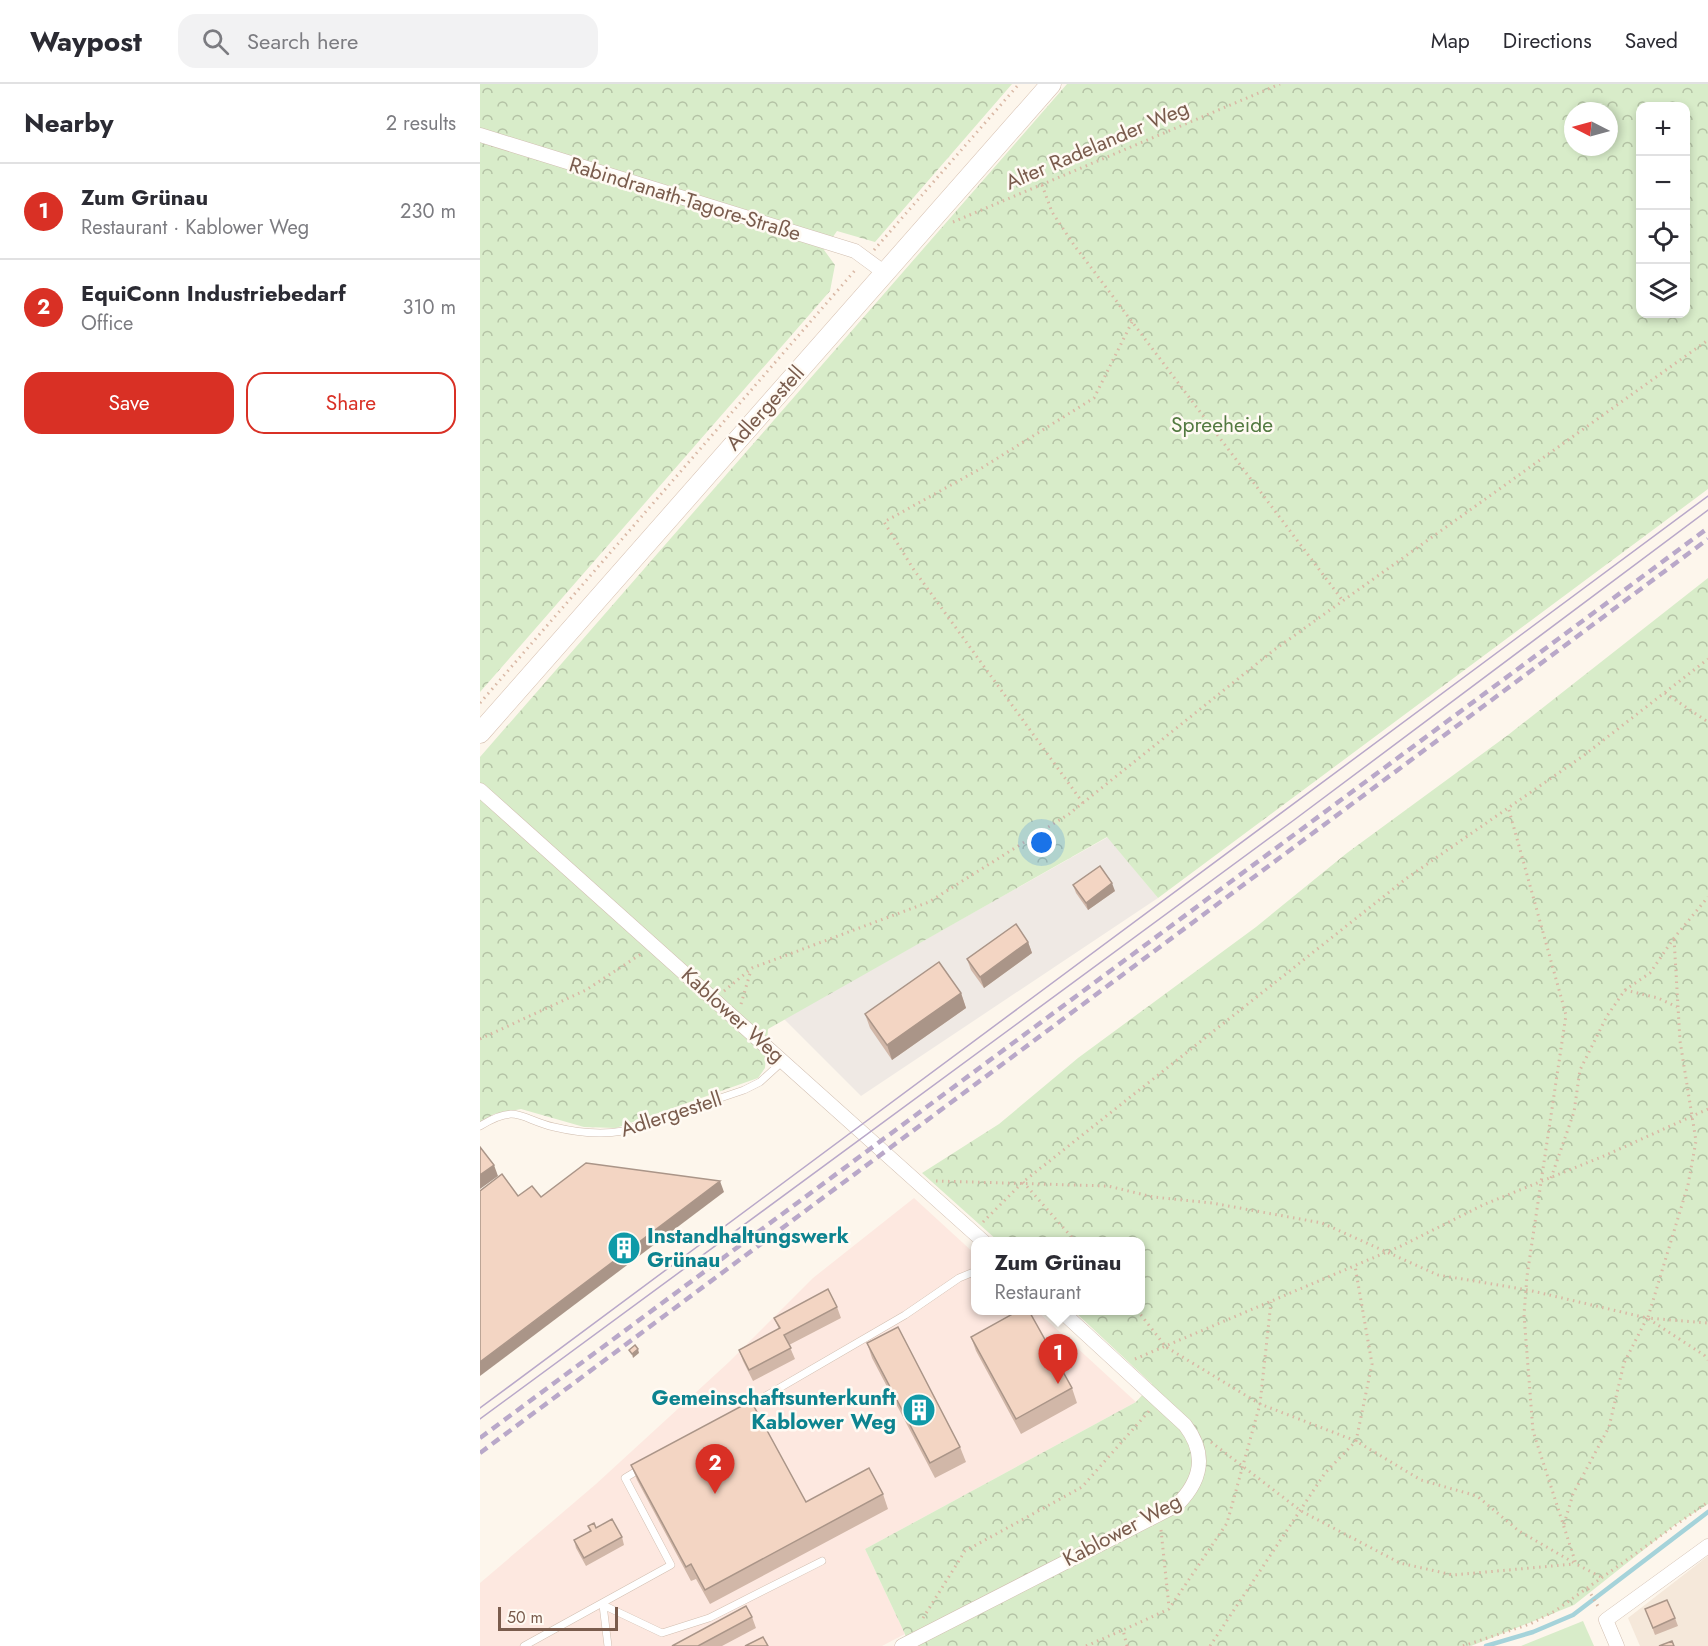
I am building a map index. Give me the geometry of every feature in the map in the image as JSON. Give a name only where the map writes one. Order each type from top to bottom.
[{"type":"main road","name":"Adlergestell","points":[[480,733],[1051,84]]},
{"type":"street","name":"Rabindranath-Tagore-Straße","points":[[480,135],[855,251],[885,273]]},
{"type":"street","name":"Kablower Weg","points":[[480,790],[737,1017],[979,1237]]},
{"type":"street","name":"Kablower Weg","points":[[907,1643],[1159,1515],[1177,1505],[1189,1494],[1199,1465],[1198,1446],[1192,1434],[1124,1368],[1064,1315]]},
{"type":"street","points":[[1617,1646],[1606,1620],[1708,1546]]},
{"type":"lane","name":"Adlergestell","points":[[480,1126],[497,1117],[514,1114],[526,1115],[552,1127],[604,1134],[623,1131],[744,1090],[760,1082],[783,1061]]},
{"type":"lane","points":[[735,1414],[905,1315],[959,1278],[971,1273]]},
{"type":"lane","points":[[524,1646],[603,1605],[670,1565],[625,1478],[645,1466]]},
{"type":"lane","points":[[603,1605],[662,1633],[709,1618],[822,1561]]},
{"type":"lane","points":[[603,1605],[608,1646]]},
{"type":"path","points":[[480,702],[1019,84]]},
{"type":"path","name":"Alter Radelander Weg","points":[[925,229],[958,221],[1280,84]]},
{"type":"path","points":[[1042,185],[1052,212],[1074,245],[1343,602]]},
{"type":"path","points":[[1083,803],[914,570],[884,522],[980,469],[1094,398],[1132,322]]},
{"type":"path","points":[[715,998],[752,968],[929,902],[1083,803],[1274,650],[1708,340]]},
{"type":"path","points":[[974,1232],[1023,1182],[1407,878],[1509,810],[1708,659]]},
{"type":"path","points":[[1665,693],[1708,722]]},
{"type":"path","points":[[1509,810],[1566,1015],[1527,1276],[1528,1290],[1524,1315],[1533,1431],[1576,1564]]},
{"type":"path","points":[[1551,1178],[1574,1112],[1580,1070],[1607,1016],[1625,990],[1650,973],[1674,938],[1708,897]]},
{"type":"path","points":[[1564,1526],[1573,1494],[1609,1427],[1624,1364],[1647,1318],[1688,1185],[1696,1141],[1677,1007],[1674,938]]},
{"type":"path","points":[[480,1039],[586,990],[655,945]]},
{"type":"path","points":[[737,1017],[752,968]]},
{"type":"path","points":[[1625,990],[1658,998],[1677,1007]]},
{"type":"path","points":[[1124,1368],[1136,1359],[1389,1251],[1485,1204],[1551,1178],[1708,1109]]},
{"type":"path","points":[[923,1186],[939,1179],[1108,1186],[1153,1197],[1212,1203],[1322,1223],[1389,1251],[1438,1275],[1528,1290],[1647,1318],[1708,1323]]},
{"type":"path","points":[[1023,1182],[1072,1237]]},
{"type":"path","points":[[1210,1646],[1325,1473],[1356,1441],[1372,1364],[1355,1266]]},
{"type":"path","points":[[1086,1646],[1169,1609],[1227,1523],[1260,1404],[1271,1301]]},
{"type":"path","points":[[1140,1315],[1166,1347],[1260,1404],[1356,1441],[1421,1480],[1477,1496],[1519,1531],[1602,1577]]},
{"type":"path","points":[[1647,1318],[1704,1354],[1708,1360]]},
{"type":"path","points":[[907,1643],[965,1551],[1082,1486],[1158,1400]]},
{"type":"path","points":[[1209,1441],[1300,1511],[1400,1563],[1453,1575],[1576,1564]]},
{"type":"path","points":[[1463,1646],[1530,1624],[1588,1589],[1708,1502]]},
{"type":"path","points":[[1159,1515],[1169,1609]]},
{"type":"path","points":[[1588,1589],[1596,1602]]},
{"type":"path","points":[[1123,1630],[1128,1646]]},
{"type":"shaded area","points":[[1108,837],[1158,898],[861,1096],[784,1019]]},
{"type":"shaded area","points":[[914,1198],[971,1250],[971,1315],[1041,1315],[1136,1402],[865,1549],[905,1634],[882,1646],[480,1646],[480,1583],[596,1484],[729,1362],[813,1278]]},
{"type":"shaded area","points":[[1708,1556],[1708,1646],[1640,1646],[1628,1618]]},
{"type":"green space","points":[[480,84],[1012,84],[875,242],[837,231],[824,250],[835,265],[830,291],[480,692]]},
{"type":"green space","name":"Spreeheide","points":[[1067,84],[1708,84],[1708,489],[1158,898],[1107,837],[768,1029],[765,1068],[758,1078],[616,1128],[584,1127],[521,1109],[494,1114],[480,1122],[480,757]]},
{"type":"green space","points":[[1708,578],[1708,1504],[1675,1525],[1574,1605],[1471,1646],[907,1646],[905,1634],[865,1549],[1136,1402],[1152,1384],[1078,1315],[1145,1315],[1145,1237],[994,1237],[922,1173],[999,1124],[1078,1058],[1256,927],[1347,853],[1508,735]]},
{"type":"green space","points":[[1583,1621],[1594,1646],[1521,1646]]},
{"type":"building","points":[[1100,866],[1112,883],[1086,903],[1073,885]]},
{"type":"building","points":[[1016,924],[1028,942],[980,977],[967,959]]},
{"type":"building","points":[[939,962],[961,993],[887,1045],[865,1014]]},
{"type":"building","points":[[480,1147],[494,1165],[480,1175]]},
{"type":"building","points":[[586,1163],[720,1181],[480,1362],[480,1191],[502,1174],[518,1196],[532,1186],[541,1197]]},
{"type":"building","points":[[828,1289],[837,1307],[784,1335],[791,1348],[749,1370],[739,1350],[780,1328],[774,1318]]},
{"type":"building","points":[[1011,1315],[1031,1315],[1072,1388],[1016,1419],[971,1337]]},
{"type":"building","name":"Gemeinschaftsunterkunft Kablower Weg","points":[[898,1327],[960,1447],[930,1463],[867,1343]]},
{"type":"building","points":[[635,1345],[638,1349],[632,1354],[629,1350]]},
{"type":"building","points":[[751,1401],[806,1502],[869,1468],[883,1494],[705,1590],[691,1564],[686,1567],[631,1465]]},
{"type":"building","points":[[612,1519],[622,1537],[584,1558],[574,1540],[591,1531],[588,1526],[594,1523],[596,1528]]},
{"type":"building","points":[[1667,1600],[1675,1618],[1653,1628],[1645,1609]]},
{"type":"building","points":[[746,1606],[752,1617],[698,1646],[672,1646]]},
{"type":"building","points":[[763,1637],[768,1646],[745,1646]]},
{"type":"building","points":[[1672,1641],[1674,1646],[1659,1646]]},
{"type":"waterway","points":[[1486,1646],[1533,1632],[1573,1615],[1708,1512]]},
{"type":"tram line","points":[[480,1408],[1708,496]]},
{"type":"tram line","points":[[480,1419],[1294,820],[1708,510]]},
{"type":"railway","points":[[480,1438],[1708,528]]},
{"type":"railway","points":[[480,1453],[1708,539]]},
{"type":"place","name":"Instandhaltungswerk Grünau","points":[[624,1248]]},
{"type":"place","name":"Zum Grünau","points":[[1058,1384]]},
{"type":"place","name":"Gemeinschaftsunterkunft Kablower Weg","points":[[919,1410]]},
{"type":"place","name":"EquiConn Industriebedarf","points":[[715,1494]]}]
